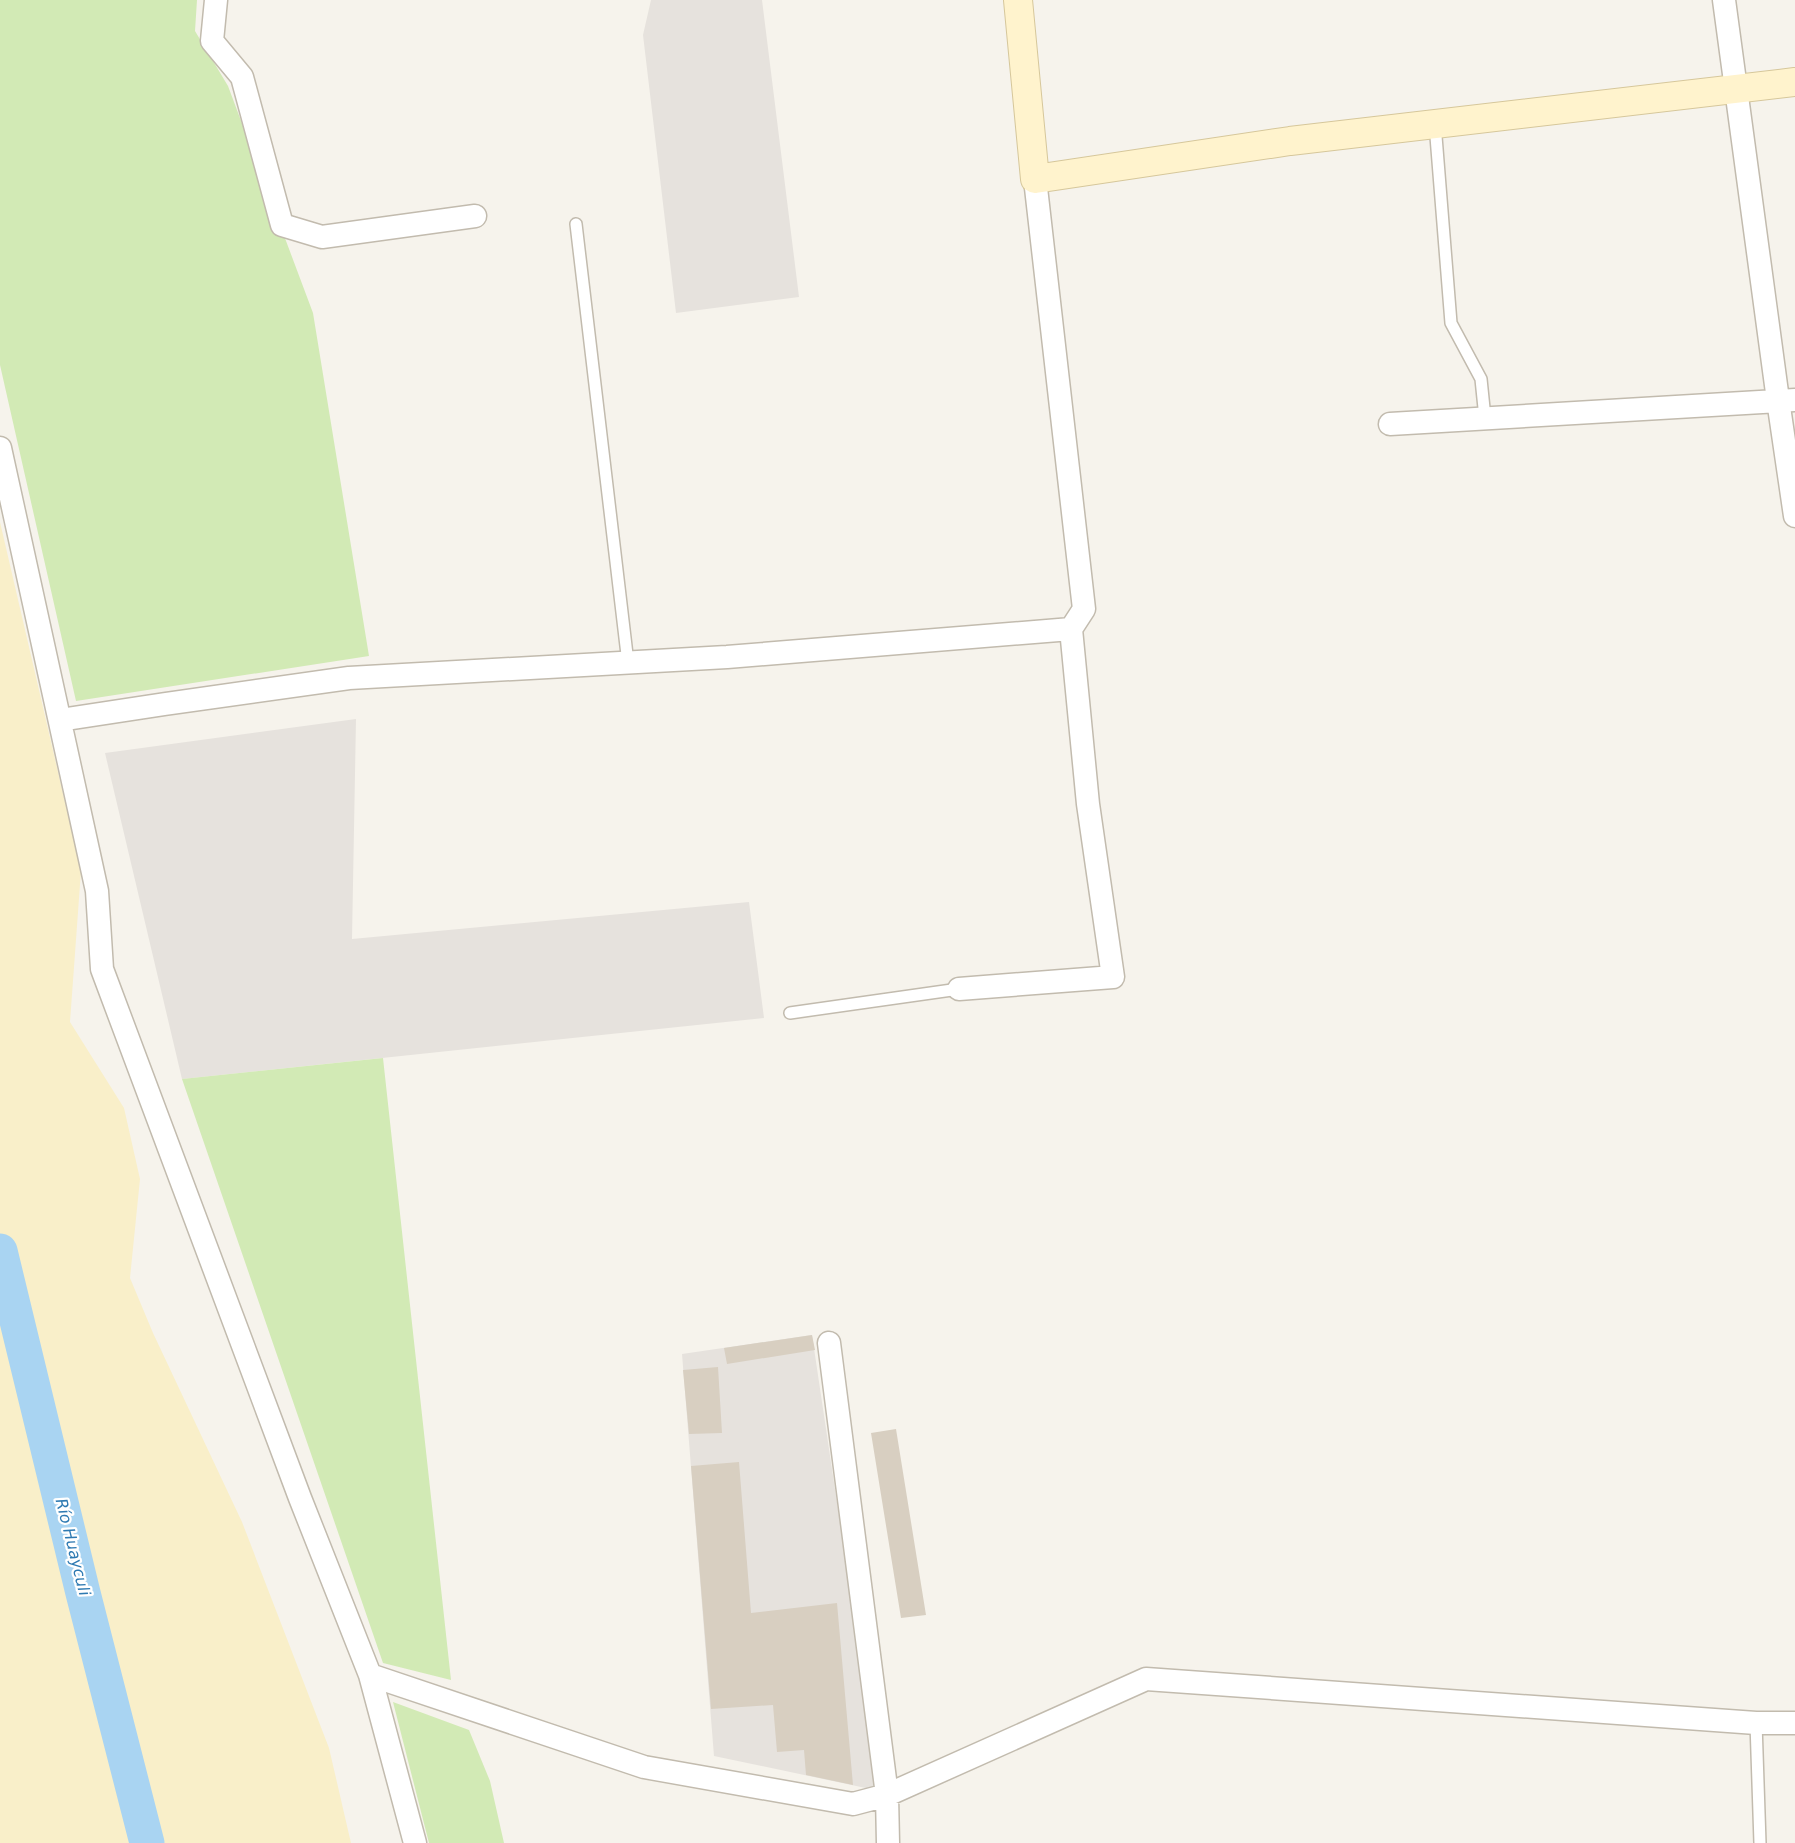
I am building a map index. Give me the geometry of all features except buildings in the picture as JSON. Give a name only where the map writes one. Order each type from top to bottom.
[{"type":"main road","points":[[1018,0],[1035,179],[1290,141],[1795,82]]},
{"type":"street","points":[[216,0],[212,41],[242,77],[282,225],[322,237],[475,216]]},
{"type":"street","points":[[1724,0],[1736,89],[1786,400],[1795,516]]},
{"type":"street","points":[[959,989],[1113,977],[1088,804],[1071,629],[1084,610],[1035,179]]},
{"type":"street","points":[[1390,424],[1786,400]]},
{"type":"street","points":[[0,448],[97,891],[102,969],[300,1498],[370,1675],[414,1843]]},
{"type":"street","points":[[60,720],[349,678],[727,657],[1071,629]]},
{"type":"street","points":[[829,1343],[887,1795],[888,1843]]},
{"type":"street","points":[[370,1675],[644,1767],[852,1804],[887,1795],[1146,1679],[1756,1723],[1795,1723]]},
{"type":"lane","points":[[1436,124],[1451,323],[1481,379],[1485,418]]},
{"type":"lane","points":[[576,224],[628,663]]},
{"type":"lane","points":[[790,1013],[959,989]]},
{"type":"lane","points":[[1756,1723],[1760,1843]]},
{"type":"shaded area","points":[[651,0],[762,0],[799,297],[676,313],[643,35]]},
{"type":"shaded area","points":[[356,719],[352,939],[749,902],[764,1018],[182,1079],[105,753]]},
{"type":"shaded area","points":[[812,1335],[880,1791],[714,1756],[682,1354]]},
{"type":"green space","points":[[0,0],[197,0],[195,31],[228,86],[313,313],[369,656],[76,701],[0,365]]},
{"type":"green space","points":[[383,1058],[451,1680],[383,1663],[182,1079]]},
{"type":"green space","points":[[393,1702],[469,1730],[490,1781],[504,1843],[429,1843]]},
{"type":"sand","points":[[0,522],[81,871],[70,1022],[124,1108],[140,1179],[130,1278],[153,1333],[242,1522],[329,1748],[351,1843],[0,1843]]},
{"type":"waterway","name":"Río Huayculi","points":[[0,1251],[83,1593],[147,1843]]}]
